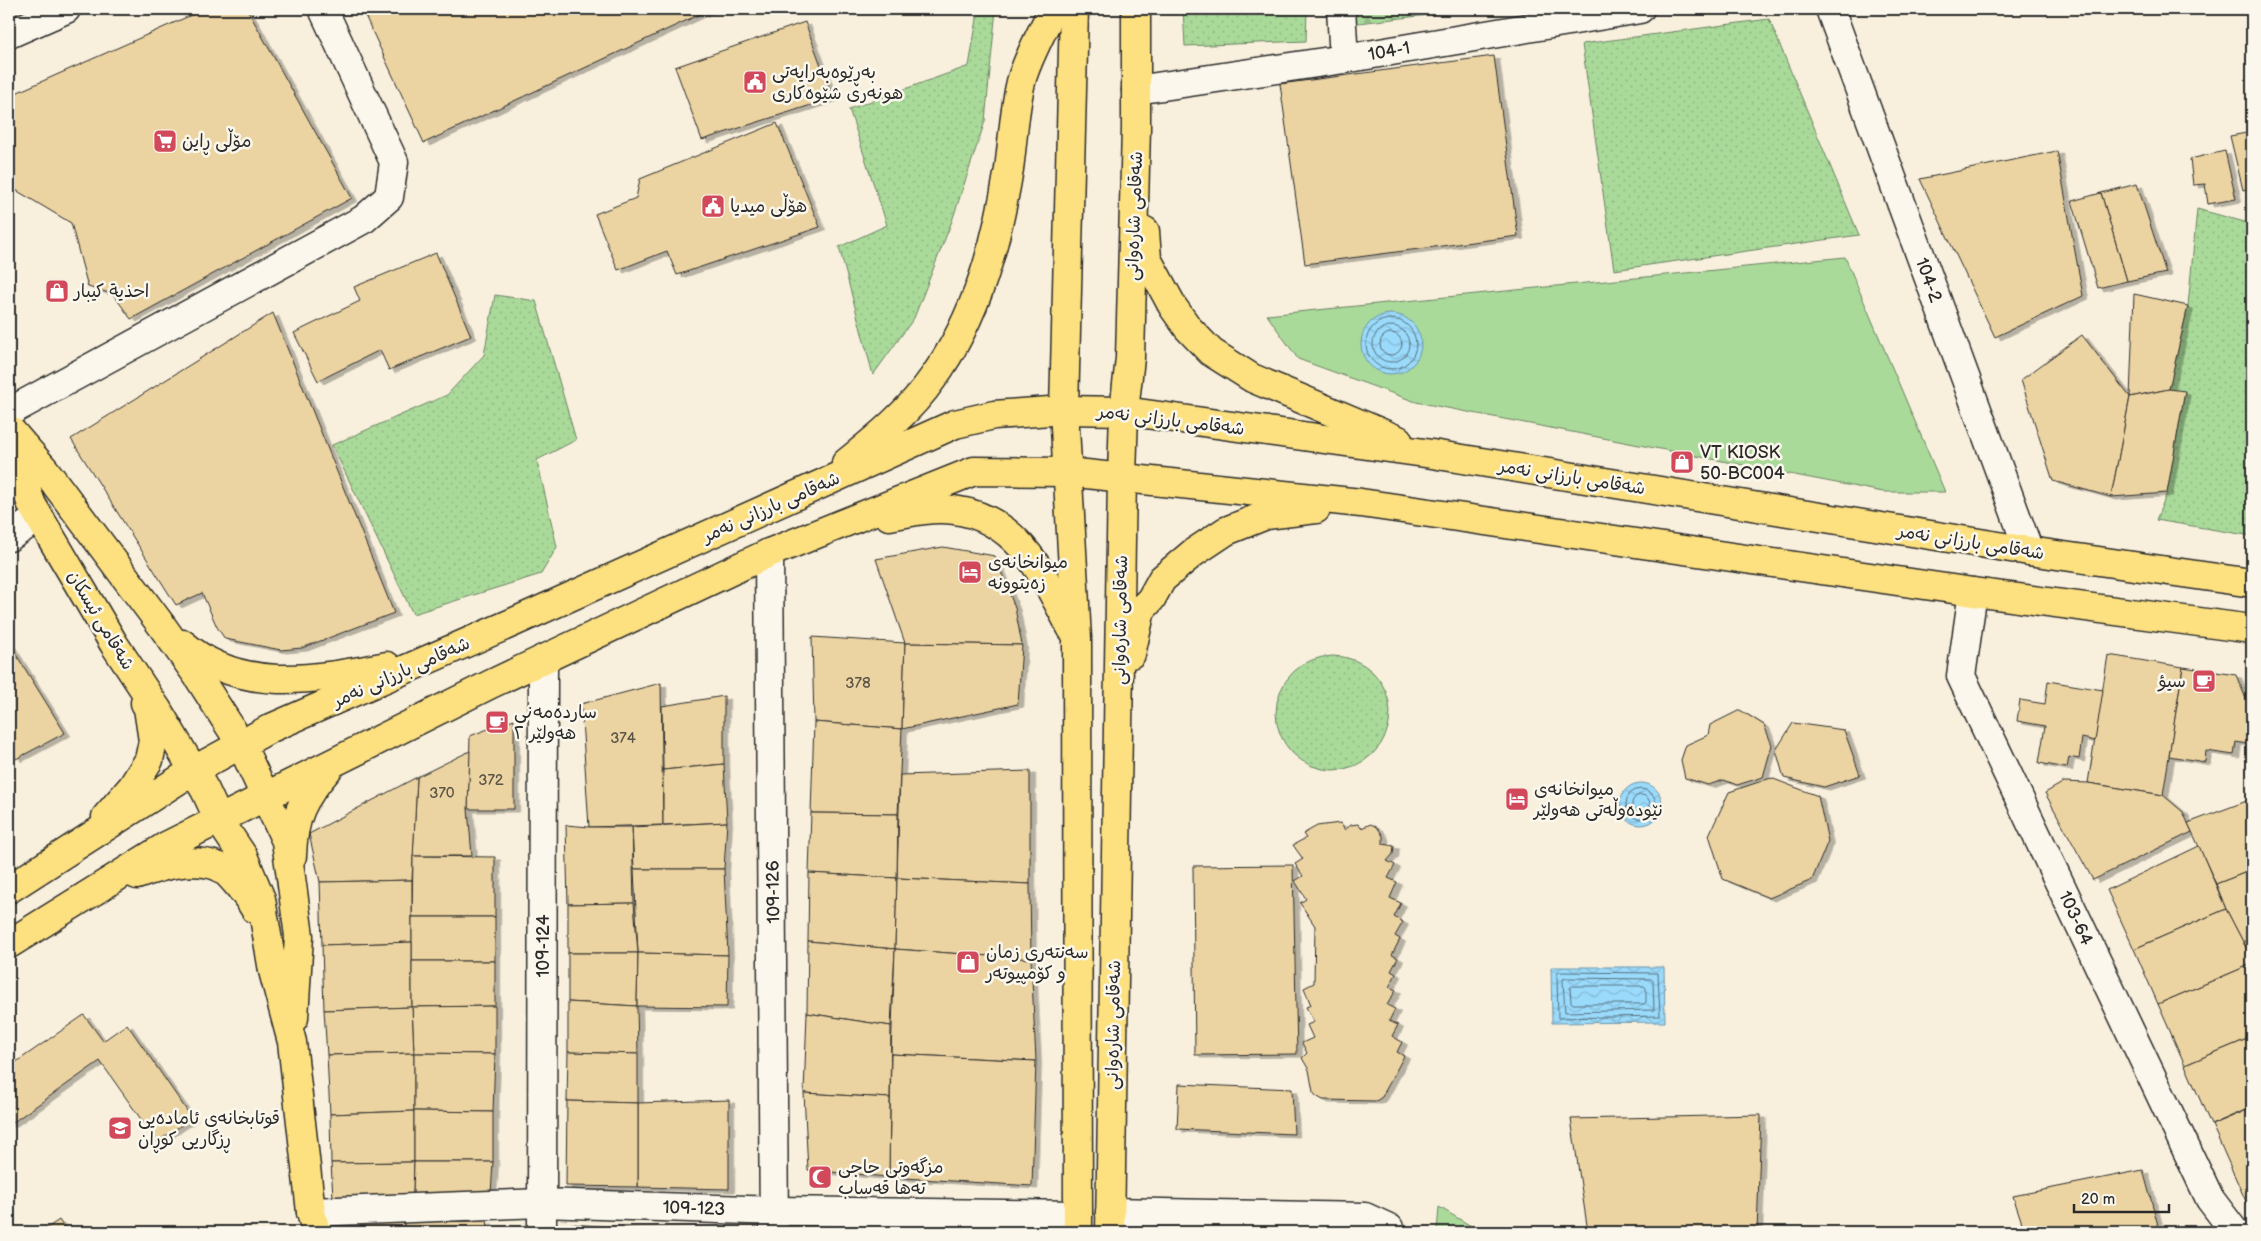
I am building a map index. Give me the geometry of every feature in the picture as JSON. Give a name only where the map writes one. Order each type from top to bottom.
[{"type":"main road","points":[[815,488],[877,438],[911,404],[933,378],[957,338],[980,288],[996,237],[1009,168],[1021,81],[1053,9]]},
{"type":"main road","name":"شەقامی شارەوانی","points":[[1074,9],[1064,410],[1077,639],[1078,1224]]},
{"type":"main road","name":"شەقامی شارەوانی","points":[[1110,1222],[1122,477],[1124,411],[1130,358],[1136,128],[1136,9]]},
{"type":"main road","points":[[1136,128],[1147,259],[1173,307],[1188,328],[1211,352],[1252,378],[1432,454]]},
{"type":"main road","name":"شەقامی بارزانی نەمر","points":[[9,889],[90,837],[199,780],[241,744],[272,728],[815,488],[955,424],[994,415],[1064,410],[1124,411],[1432,454],[2029,551],[2252,583]]},
{"type":"main road","points":[[9,428],[45,470],[198,675],[241,744],[286,841],[299,936],[292,1042],[313,1222]]},
{"type":"main road","name":"شەقامی ئیسکان","points":[[9,443],[32,505],[114,644],[157,708],[199,780],[219,820],[243,856],[261,898],[273,971],[292,1042]]},
{"type":"main road","points":[[9,944],[168,845],[543,659],[770,553],[974,471],[1067,472],[1361,503],[1973,592],[2252,629]]},
{"type":"main road","points":[[1119,707],[1141,610],[1151,599],[1162,579],[1193,553],[1226,531],[1266,515],[1361,503]]},
{"type":"main road","points":[[841,524],[916,511],[953,509],[989,518],[1021,545],[1054,596],[1077,639]]},
{"type":"main road","points":[[162,626],[198,656],[237,675],[289,680],[344,674],[433,658]]},
{"type":"main road","points":[[90,837],[132,787],[149,760],[153,741],[148,708],[114,644]]},
{"type":"main road","points":[[292,885],[292,842],[299,808],[309,791],[333,763]]},
{"type":"main road","points":[[81,899],[139,874],[173,864],[198,863],[218,866],[235,881],[252,903],[266,930]]},
{"type":"street","points":[[9,34],[41,15],[66,9]]},
{"type":"street","points":[[9,412],[364,219],[389,197],[394,162],[323,9]]},
{"type":"street","points":[[1340,9],[1344,59]]},
{"type":"street","name":"104-1","points":[[1136,90],[1344,59],[1640,9]]},
{"type":"street","name":"104-2","points":[[1830,9],[2029,551]]},
{"type":"street","name":"109-126","points":[[770,553],[774,1221]]},
{"type":"street","name":"103-64","points":[[1973,592],[1961,676],[2210,1200],[2234,1232]]},
{"type":"street","name":"109-124","points":[[542,1232],[543,659]]},
{"type":"street","name":"109-123","points":[[313,1222],[542,1203],[774,1221],[1078,1224]]},
{"type":"street","points":[[1110,1222],[1365,1217],[1389,1228],[1390,1232]]},
{"type":"green space","points":[[975,9],[996,9],[985,121],[952,221],[914,318],[873,375],[839,247],[887,225],[849,109],[969,66],[977,19]]},
{"type":"green space","points":[[1183,9],[1307,9],[1306,41],[1185,46]]},
{"type":"green space","points":[[1352,9],[1479,9],[1350,24]]},
{"type":"green space","points":[[1769,19],[1859,235],[1614,270],[1582,44]]},
{"type":"green space","points":[[2197,209],[2252,224],[2252,536],[2156,520],[2167,493],[2185,392],[2169,389],[2188,306]]},
{"type":"green space","points":[[1845,257],[1945,492],[1883,492],[1416,402],[1298,359],[1267,315]]},
{"type":"green space","points":[[495,295],[536,301],[576,440],[537,460],[557,547],[541,574],[413,614],[332,445],[447,395],[484,355]]},
{"type":"green space","points":[[1333,656],[1355,661],[1373,673],[1385,691],[1390,713],[1385,735],[1373,753],[1355,765],[1333,770],[1311,765],[1293,753],[1281,735],[1276,713],[1281,691],[1293,673],[1311,661]]},
{"type":"green space","points":[[1439,1207],[1481,1232],[1437,1232]]},
{"type":"water","points":[[1391,314],[1408,319],[1416,327],[1421,344],[1416,361],[1408,369],[1391,374],[1374,369],[1366,361],[1361,344],[1366,327],[1374,319]]},
{"type":"water","points":[[1641,783],[1656,789],[1662,804],[1656,819],[1641,825],[1626,819],[1620,804],[1626,789]]},
{"type":"water","points":[[1551,967],[1664,967],[1665,1022],[1552,1023]]},
{"type":"building","name":"مۆڵی ڕاین","points":[[205,9],[247,9],[352,198],[131,319],[113,294],[88,287],[71,223],[9,186],[9,96]]},
{"type":"building","points":[[362,9],[711,9],[424,143]]},
{"type":"building","name":"بەڕێوەبەرایەتی هونەری شێوەکاری","points":[[805,22],[833,98],[702,140],[675,67]]},
{"type":"building","points":[[1494,56],[1518,236],[1305,264],[1280,84]]},
{"type":"building","name":"هۆڵی میدیا","points":[[777,123],[820,227],[677,275],[667,251],[618,270],[595,214],[636,198],[640,179]]},
{"type":"building","points":[[2252,132],[2252,188],[2243,190],[2230,136]]},
{"type":"building","points":[[2057,151],[2083,296],[1995,337],[1920,179]]},
{"type":"building","points":[[2225,151],[2236,199],[2208,204],[2205,184],[2193,185],[2190,159]]},
{"type":"building","points":[[2137,184],[2166,273],[2127,281],[2101,193]]},
{"type":"building","points":[[2101,193],[2127,281],[2098,288],[2072,201]]},
{"type":"building","points":[[436,253],[471,336],[389,370],[380,350],[318,381],[294,333],[360,301],[354,287]]},
{"type":"building","points":[[2134,294],[2188,306],[2169,389],[2130,397]]},
{"type":"building","points":[[273,313],[394,613],[302,648],[281,650],[225,639],[217,627],[202,593],[176,605],[71,439]]},
{"type":"building","points":[[2082,335],[2130,397],[2111,497],[2053,481],[2021,380]]},
{"type":"building","points":[[2169,389],[2185,391],[2167,493],[2111,497],[2130,397]]},
{"type":"building","points":[[943,547],[995,556],[1015,608],[1022,645],[905,643],[876,559]]},
{"type":"building","points":[[812,637],[905,643],[902,729],[814,722]]},
{"type":"building","points":[[9,643],[65,733],[16,759],[9,747]]},
{"type":"building","points":[[905,643],[1022,645],[1018,704],[902,729]]},
{"type":"building","points":[[2108,655],[2183,667],[2163,795],[2088,783]]},
{"type":"building","points":[[2183,667],[2236,675],[2252,713],[2252,745],[2236,742],[2234,755],[2206,751],[2205,762],[2169,756]]},
{"type":"building","points":[[2048,681],[2103,690],[2095,741],[2082,738],[2079,759],[2069,757],[2067,768],[2039,763],[2045,726],[2017,721],[2020,700],[2045,704]]},
{"type":"building","points":[[661,683],[663,825],[589,827],[581,704]]},
{"type":"building","points":[[724,696],[724,764],[663,770],[662,706]]},
{"type":"building","points":[[1740,710],[1764,725],[1772,745],[1763,777],[1737,785],[1724,780],[1708,785],[1685,778],[1681,760],[1686,745],[1708,735],[1710,725]]},
{"type":"building","points":[[514,719],[514,809],[468,809],[470,736]]},
{"type":"building","points":[[814,722],[902,729],[898,814],[811,813]]},
{"type":"building","points":[[1793,723],[1844,730],[1860,775],[1824,787],[1784,778],[1776,750]]},
{"type":"building","points":[[470,751],[468,809],[472,856],[413,856],[417,777]]},
{"type":"building","points":[[724,764],[727,822],[663,825],[663,770]]},
{"type":"building","points":[[1030,771],[1030,884],[897,878],[900,775]]},
{"type":"building","points":[[417,777],[412,880],[320,882],[309,834]]},
{"type":"building","points":[[1771,778],[1818,796],[1828,841],[1812,880],[1769,898],[1723,879],[1709,835],[1729,792]]},
{"type":"building","points":[[2064,782],[2088,783],[2163,795],[2183,812],[2192,832],[2093,880],[2045,793]]},
{"type":"building","points":[[2252,799],[2252,870],[2216,884],[2188,823]]},
{"type":"building","points":[[811,813],[898,814],[897,878],[809,873]]},
{"type":"building","points":[[727,822],[724,869],[634,869],[632,827]]},
{"type":"building","points":[[1340,823],[1345,830],[1351,825],[1358,824],[1361,828],[1371,824],[1378,828],[1383,836],[1383,844],[1394,846],[1393,854],[1387,861],[1395,865],[1388,878],[1397,882],[1390,898],[1401,903],[1394,917],[1403,922],[1395,936],[1400,939],[1392,955],[1398,958],[1391,971],[1396,974],[1389,987],[1396,990],[1387,1005],[1395,1009],[1389,1021],[1398,1025],[1392,1036],[1402,1042],[1397,1052],[1404,1056],[1382,1097],[1376,1101],[1323,1100],[1316,1096],[1313,1092],[1309,1070],[1302,1058],[1307,1053],[1302,1043],[1313,1038],[1307,1025],[1314,1022],[1306,1007],[1311,1005],[1304,988],[1314,983],[1315,926],[1300,903],[1306,899],[1295,881],[1303,876],[1295,864],[1303,859],[1293,845],[1306,838],[1303,834],[1317,826]]},
{"type":"building","points":[[566,825],[632,827],[634,903],[568,904]]},
{"type":"building","points":[[2199,846],[2226,909],[2134,949],[2107,890]]},
{"type":"building","points":[[413,856],[495,857],[495,917],[412,917]]},
{"type":"building","points":[[1293,865],[1297,1054],[1195,1055],[1193,866]]},
{"type":"building","points":[[634,869],[724,869],[728,955],[638,953]]},
{"type":"building","points":[[2252,870],[2252,938],[2243,942],[2216,884]]},
{"type":"building","points":[[809,873],[897,878],[895,949],[808,941]]},
{"type":"building","points":[[897,878],[1030,884],[1031,959],[895,949]]},
{"type":"building","points":[[412,880],[412,942],[322,945],[320,882]]},
{"type":"building","points":[[634,903],[638,953],[568,953],[568,904]]},
{"type":"building","points":[[2226,909],[2252,959],[2252,964],[2158,1004],[2134,949]]},
{"type":"building","points":[[412,917],[495,917],[495,961],[412,961]]},
{"type":"building","points":[[2252,938],[2252,959],[2243,942]]},
{"type":"building","points":[[808,941],[895,949],[891,1026],[807,1013]]},
{"type":"building","points":[[412,942],[412,1007],[324,1010],[322,945]]},
{"type":"building","points":[[895,949],[1031,959],[1036,1061],[891,1054]]},
{"type":"building","points":[[568,953],[638,953],[637,1006],[568,1002]]},
{"type":"building","points":[[638,953],[728,955],[727,1007],[637,1006]]},
{"type":"building","points":[[412,961],[495,961],[495,1006],[412,1007]]},
{"type":"building","points":[[2252,964],[2252,1037],[2185,1065],[2158,1004]]},
{"type":"building","points":[[568,1002],[637,1006],[638,1054],[568,1052]]},
{"type":"building","points":[[495,1006],[495,1054],[414,1053],[412,1007]]},
{"type":"building","points":[[412,1007],[414,1053],[327,1055],[324,1010]]},
{"type":"building","points":[[807,1013],[891,1026],[890,1098],[804,1093]]},
{"type":"building","points":[[84,1015],[103,1041],[127,1024],[192,1118],[157,1142],[100,1061],[9,1125],[9,1067]]},
{"type":"building","points":[[2252,1037],[2252,1107],[2211,1125],[2185,1065]]},
{"type":"building","points":[[568,1052],[638,1054],[638,1103],[567,1101]]},
{"type":"building","points":[[414,1053],[414,1111],[330,1114],[327,1055]]},
{"type":"building","points":[[414,1053],[495,1054],[493,1112],[414,1111]]},
{"type":"building","points":[[891,1054],[1036,1061],[1032,1186],[889,1177]]},
{"type":"building","points":[[1179,1084],[1292,1089],[1294,1134],[1177,1129]]},
{"type":"building","points":[[804,1093],[890,1098],[889,1177],[808,1170]]},
{"type":"building","points":[[729,1100],[729,1189],[638,1187],[638,1103]]},
{"type":"building","points":[[567,1101],[638,1103],[638,1187],[566,1186]]},
{"type":"building","points":[[2252,1108],[2252,1194],[2244,1197],[2212,1125]]},
{"type":"building","points":[[414,1111],[414,1162],[331,1163],[330,1114]]},
{"type":"building","points":[[414,1111],[493,1112],[493,1162],[414,1162]]},
{"type":"building","points":[[1761,1115],[1757,1232],[1588,1232],[1571,1119]]},
{"type":"building","points":[[414,1162],[413,1195],[333,1197],[331,1163]]},
{"type":"building","points":[[414,1162],[493,1162],[491,1194],[413,1195]]},
{"type":"building","points":[[2143,1170],[2159,1229],[2140,1232],[2025,1232],[2013,1196]]},
{"type":"building","points":[[2252,1194],[2252,1214],[2244,1197]]},
{"type":"building","points":[[351,1219],[404,1222],[404,1232],[354,1232]]},
{"type":"building","points":[[59,1220],[67,1232],[41,1232]]},
{"type":"building","points":[[487,1221],[489,1232],[404,1232],[404,1222]]},
{"type":"building","points":[[571,1224],[637,1229],[637,1232],[571,1232]]},
{"type":"building","points":[[637,1229],[727,1230],[727,1232],[637,1232]]},
{"type":"place","name":"بەڕێوەبەرایەتی هونەری شێوەکاری","points":[[755,82]]},
{"type":"place","name":"مۆڵی ڕاین","points":[[165,141]]},
{"type":"place","name":"هۆڵی میدیا","points":[[713,206]]},
{"type":"place","name":"احذية كيبار","points":[[57,291]]},
{"type":"place","name":"VT KIOSK 50-BC004","points":[[1682,462]]},
{"type":"place","name":"میوانخانەی زەیتوونە","points":[[970,572]]},
{"type":"place","name":"سيؤ","points":[[2204,681]]},
{"type":"place","name":"ساردەمەنی هەولێر ٢","points":[[497,722]]},
{"type":"place","name":"میوانخانەی نێودەوڵەتی هەولێر","points":[[1517,799]]},
{"type":"place","name":"سەنتەری زمان و کۆمپیوتەر","points":[[968,962]]},
{"type":"place","name":"قوتابخانەی ئامادەیی ڕزگاریی کوڕان","points":[[120,1128]]},
{"type":"place","name":"مزگەوتی حاجی تەها قەساب","points":[[820,1177]]}]
